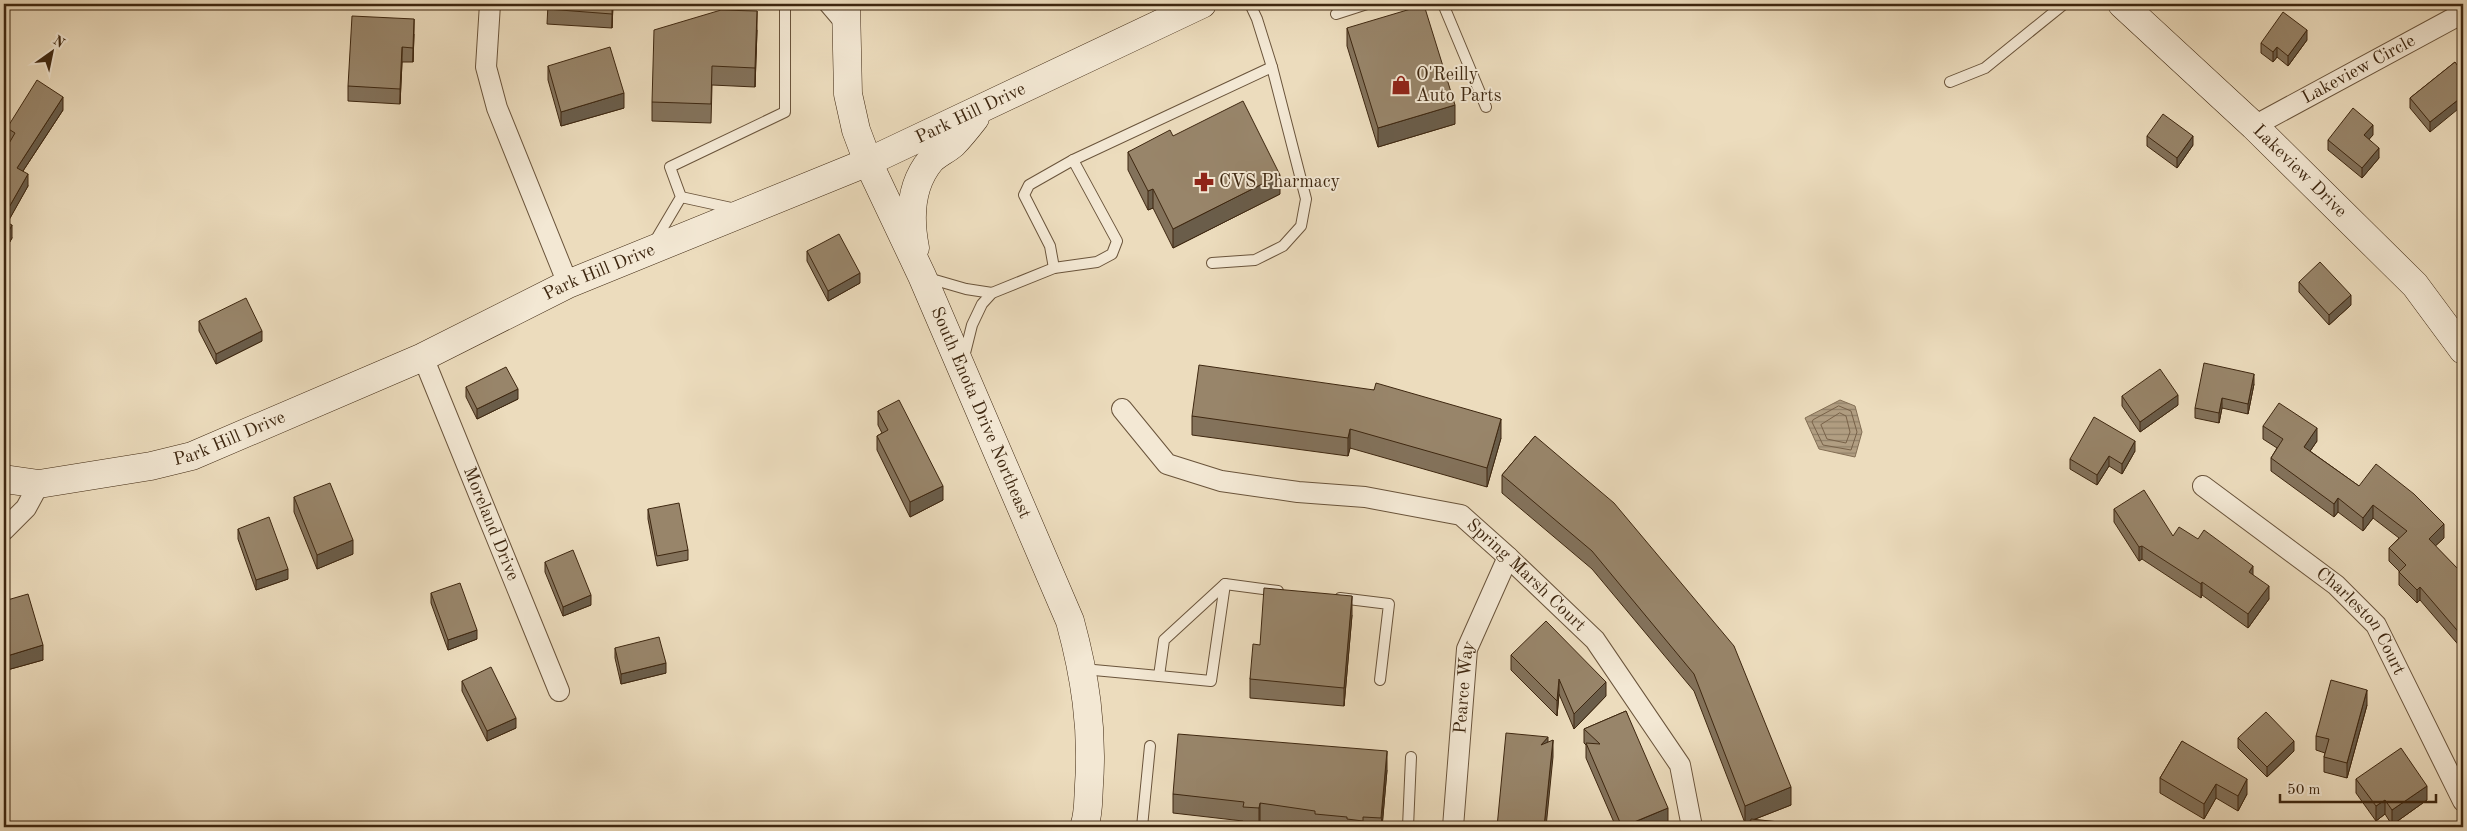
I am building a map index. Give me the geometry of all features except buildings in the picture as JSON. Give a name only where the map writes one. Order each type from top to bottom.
[{"type":"main road","name":"South Enota Drive Northeast","points":[[846,4],[848,94],[856,130],[868,162],[922,276],[1070,621],[1082,669],[1090,723],[1090,775],[1084,827]]},
{"type":"main road","name":"Park Hill Drive","points":[[4,479],[39,484],[151,466],[192,456],[423,357],[568,284],[868,162],[982,110],[1202,4]]},
{"type":"main road","name":"Lakeview Drive","points":[[2122,4],[2254,126],[2414,286],[2463,350]]},
{"type":"main road","points":[[922,276],[910,224],[919,177],[932,158],[952,145],[982,110]]},
{"type":"street","points":[[490,4],[486,66],[497,108],[568,284]]},
{"type":"street","name":"Lakeview Circle","points":[[2254,126],[2463,13]]},
{"type":"street","name":"Moreland Drive","points":[[423,357],[559,691]]},
{"type":"street","name":"Spring Marsh Court","points":[[1122,408],[1167,464],[1221,481],[1298,492],[1365,496],[1462,515],[1595,640],[1680,765],[1692,827]]},
{"type":"street","points":[[4,530],[26,508],[39,484]]},
{"type":"street","name":"Charleston Court","points":[[2204,486],[2336,586],[2376,626],[2463,801]]},
{"type":"street","name":"Pearce Way","points":[[1453,827],[1467,649],[1508,557]]},
{"type":"lane","points":[[681,197],[670,167],[785,112],[785,4]]},
{"type":"lane","points":[[823,4],[847,34]]},
{"type":"lane","points":[[1212,263],[1255,260],[1283,246],[1301,226],[1306,199],[1272,67],[1258,19],[1250,4]]},
{"type":"lane","points":[[1336,14],[1367,4]]},
{"type":"lane","points":[[1443,4],[1486,106]]},
{"type":"lane","points":[[1950,82],[1985,68],[2064,4]]},
{"type":"lane","points":[[1054,268],[1050,246],[1024,195],[1029,185],[1073,160],[1272,67]]},
{"type":"lane","points":[[961,367],[972,325],[982,304],[992,293],[1054,268],[1097,262],[1112,254],[1117,241],[1073,160]]},
{"type":"lane","points":[[681,197],[746,212]]},
{"type":"lane","points":[[649,251],[681,197]]},
{"type":"lane","points":[[922,276],[959,287],[992,293]]},
{"type":"lane","points":[[1082,669],[1211,681],[1224,584]]},
{"type":"lane","points":[[1159,676],[1164,640],[1224,584],[1292,592]]},
{"type":"lane","points":[[1331,597],[1389,604],[1380,680]]},
{"type":"lane","points":[[1142,827],[1150,746]]},
{"type":"lane","points":[[1408,827],[1411,757]]},
{"type":"water","points":[[1840,400],[1855,406],[1862,432],[1855,457],[1819,449],[1805,418]]},
{"type":"place","name":"O'Reilly Auto Parts","points":[[1401,85]]},
{"type":"place","name":"CVS Pharmacy","points":[[1204,182]]}]
